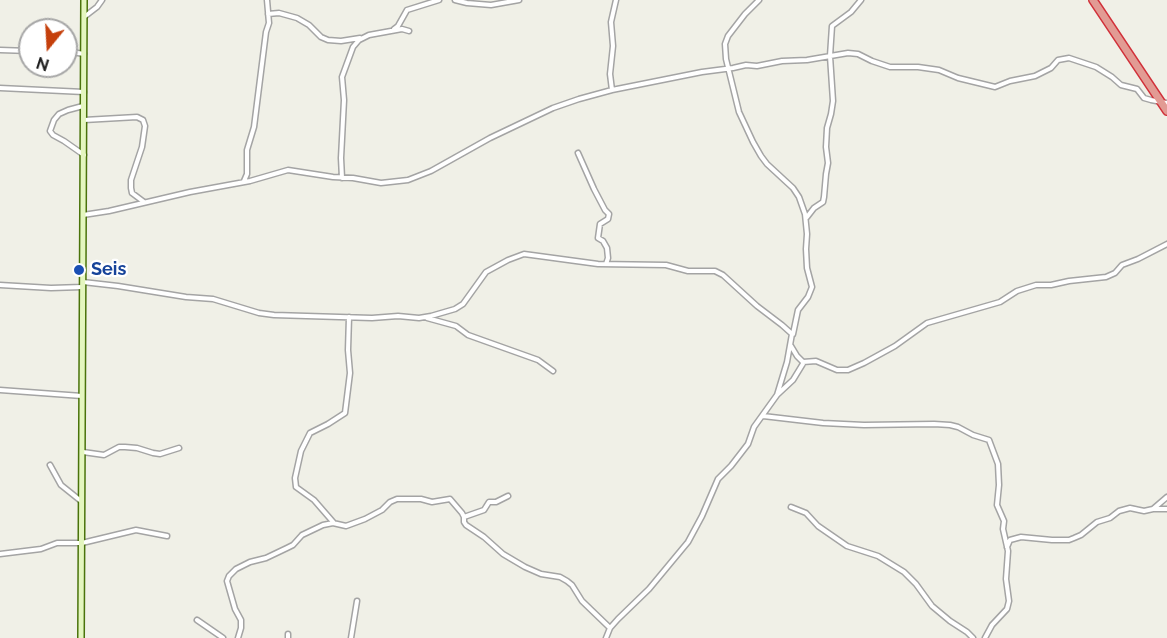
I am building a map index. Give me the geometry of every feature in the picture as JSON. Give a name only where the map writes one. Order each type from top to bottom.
[{"type":"highway","points":[[1093,0],[1164,102],[1167,111]]},
{"type":"street","points":[[81,638],[84,0]]},
{"type":"street","points":[[84,17],[97,8],[102,0]]},
{"type":"street","points":[[243,182],[247,174],[247,150],[254,127],[269,23],[267,0]]},
{"type":"street","points":[[393,30],[398,26],[407,10],[439,0]]},
{"type":"street","points":[[455,0],[491,5],[519,0]]},
{"type":"street","points":[[612,90],[611,20],[616,0]]},
{"type":"street","points":[[759,0],[745,14],[726,40],[726,59],[739,112],[757,149],[767,164],[793,188],[799,197],[806,218],[807,268],[812,286],[808,297],[798,310],[777,395]]},
{"type":"street","points":[[806,218],[823,202],[824,197],[828,163],[827,128],[833,101],[830,56],[832,26],[851,12],[861,0]]},
{"type":"street","points":[[268,14],[279,13],[297,18],[328,40],[341,41],[393,30],[409,31]]},
{"type":"street","points":[[342,177],[344,100],[342,77],[353,47],[363,37]]},
{"type":"street","points":[[0,50],[18,51]]},
{"type":"street","points":[[78,53],[84,54]]},
{"type":"street","points":[[83,215],[109,212],[144,202],[291,170],[381,183],[413,179],[490,138],[553,108],[579,99],[612,90],[742,65],[757,66],[852,53],[890,67],[935,69],[964,80],[995,87],[1010,81],[1035,76],[1051,68],[1058,60],[1069,58],[1094,66],[1120,85],[1137,89],[1144,98],[1164,102]]},
{"type":"street","points":[[0,88],[84,92]]},
{"type":"street","points":[[84,106],[59,114],[50,131],[84,155]]},
{"type":"street","points":[[84,120],[137,117],[143,120],[145,126],[142,147],[131,180],[131,188],[132,193],[144,202]]},
{"type":"street","points":[[578,153],[599,199],[609,214],[609,218],[600,224],[598,238],[607,248],[606,264]]},
{"type":"street","points":[[791,345],[797,356],[804,362],[819,362],[837,370],[848,370],[895,346],[927,323],[1000,302],[1017,291],[1036,285],[1106,277],[1115,273],[1122,265],[1167,244]]},
{"type":"street","points":[[426,317],[459,307],[486,272],[520,254],[529,253],[606,264],[666,265],[692,271],[716,271],[723,274],[757,306],[792,334]]},
{"type":"street","points":[[0,285],[51,288],[83,284],[118,286],[213,299],[259,313],[274,315],[426,317],[456,326],[468,335],[538,360],[553,371]]},
{"type":"street","points":[[334,523],[314,500],[296,487],[295,478],[301,452],[310,433],[345,413],[350,373],[349,317]]},
{"type":"street","points":[[606,638],[610,628],[649,589],[685,547],[718,479],[747,446],[754,427],[777,395],[793,380],[804,362]]},
{"type":"street","points":[[0,390],[83,396]]},
{"type":"street","points":[[762,416],[823,423],[950,426],[987,439],[991,443],[998,464],[997,505],[1004,520],[1003,529],[1008,556],[1006,579],[1008,605],[992,625],[986,638]]},
{"type":"street","points":[[83,452],[104,455],[119,447],[124,447],[160,454],[179,448]]},
{"type":"street","points":[[50,465],[61,485],[82,501]]},
{"type":"street","points":[[464,517],[484,510],[489,502],[496,502],[507,496]]},
{"type":"street","points":[[1153,509],[1167,497]]},
{"type":"street","points":[[238,638],[241,620],[227,584],[231,573],[244,564],[287,549],[302,535],[328,524],[346,526],[365,519],[397,499],[421,499],[432,502],[449,498],[464,517],[466,525],[507,557],[534,572],[560,577],[567,581],[582,601],[610,628]]},
{"type":"street","points":[[791,507],[806,513],[818,526],[847,546],[878,556],[904,572],[932,606],[973,638]]},
{"type":"street","points":[[1007,548],[1010,540],[1021,537],[1069,540],[1097,522],[1130,508],[1144,511],[1167,509]]},
{"type":"street","points":[[0,554],[41,549],[57,543],[82,543],[136,530],[167,536]]},
{"type":"street","points":[[351,638],[357,600]]},
{"type":"street","points":[[197,620],[223,638]]},
{"type":"place","name":"Seis","points":[[79,270]]}]
